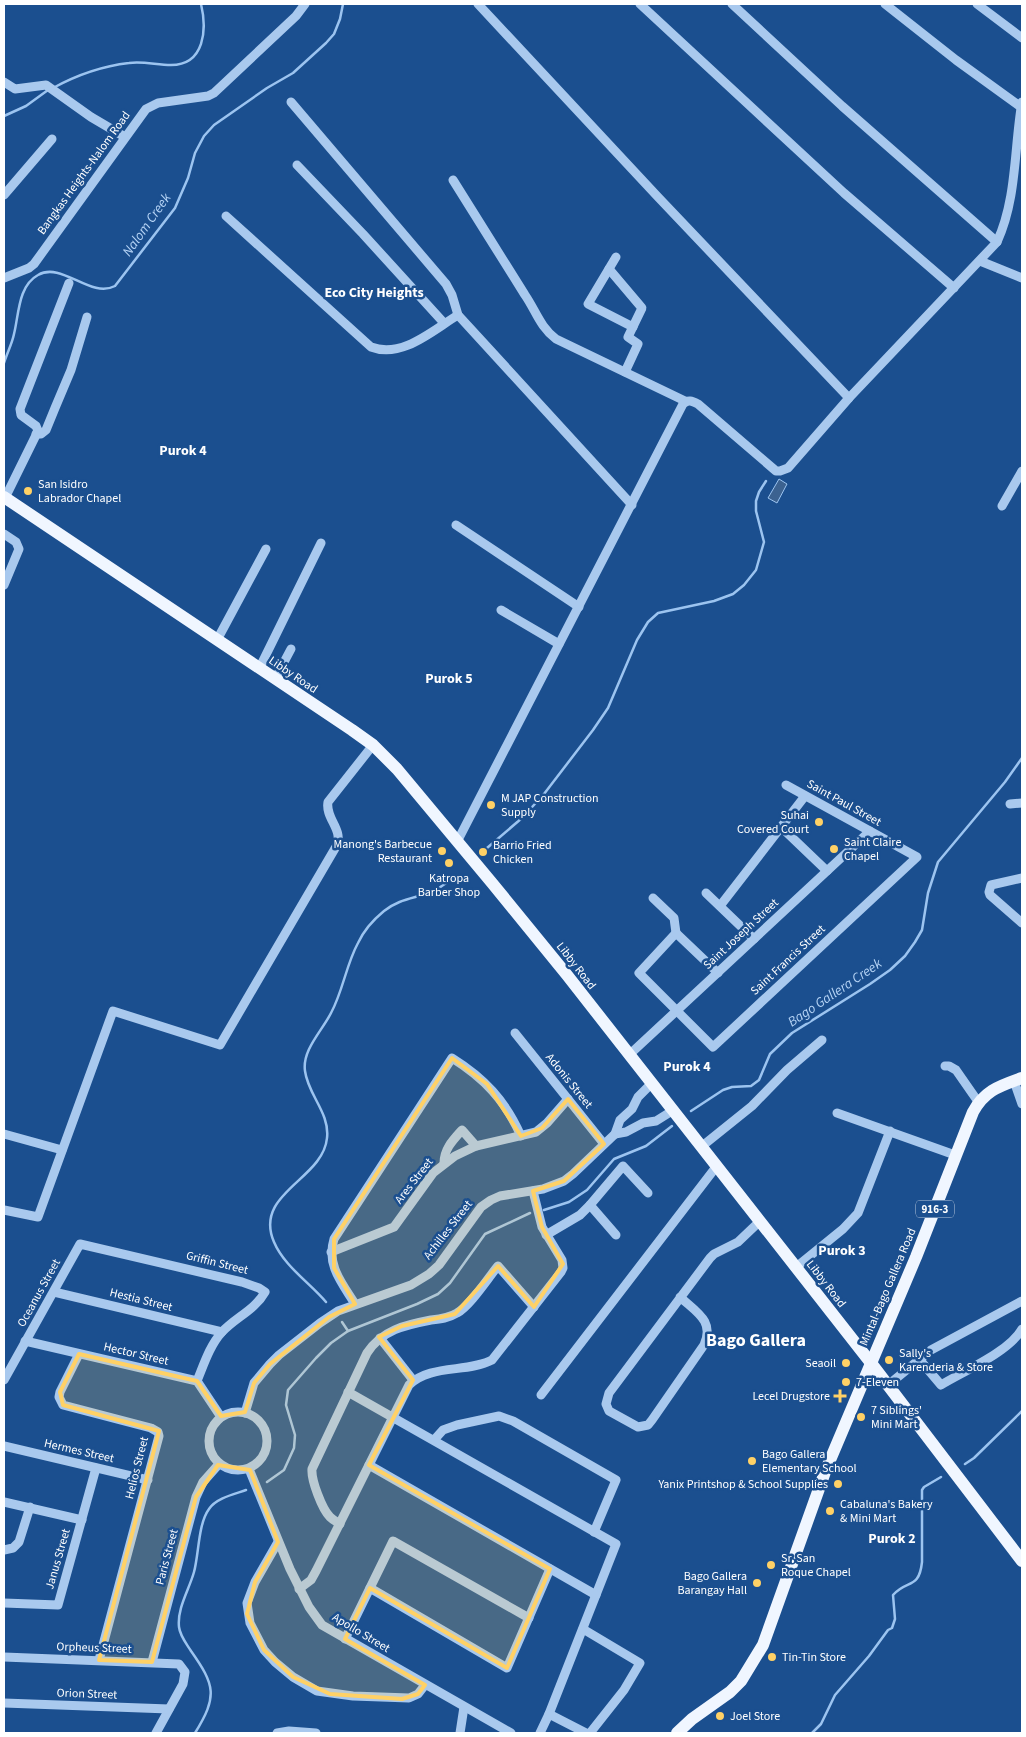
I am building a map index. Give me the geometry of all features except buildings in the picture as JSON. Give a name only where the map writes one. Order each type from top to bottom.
[{"type":"main road","name":"Libby Road","points":[[4,497],[373,745],[397,768],[458,840],[629,1055],[871,1363],[1022,1562]]},
{"type":"main road","name":"Mintal-Bago Gallera Road","points":[[676,1733],[742,1681],[756,1659],[772,1622],[826,1472],[978,1103],[993,1090],[1018,1079]]},
{"type":"street","name":"Bangkas Heights-Nalom Road","points":[[4,278],[29,268],[34,264],[143,112],[150,106],[208,96],[214,93],[296,16],[305,4]]},
{"type":"street","points":[[478,4],[849,398]]},
{"type":"street","points":[[640,4],[844,193],[954,288]]},
{"type":"street","points":[[732,4],[842,106],[997,242]]},
{"type":"street","points":[[453,180],[544,329],[556,339],[685,401],[690,400],[698,404],[771,467],[780,471],[788,468],[849,398],[980,261],[997,242],[1004,228],[1022,104],[956,60],[885,4]]},
{"type":"street","points":[[977,4],[1022,38]]},
{"type":"street","points":[[4,82],[15,89],[46,85],[91,117],[125,136]]},
{"type":"street","points":[[291,102],[446,284],[452,295],[458,315],[632,505]]},
{"type":"street","points":[[4,195],[52,140]]},
{"type":"street","points":[[297,165],[444,323]]},
{"type":"street","points":[[226,216],[371,347],[378,350],[401,348],[421,339],[458,315]]},
{"type":"street","points":[[616,257],[588,304],[633,327]]},
{"type":"street","points":[[980,261],[1022,278]]},
{"type":"street","points":[[609,269],[642,308],[628,337],[638,344],[625,372]]},
{"type":"street","points":[[4,497],[36,434],[37,428],[21,415],[20,409],[69,284]]},
{"type":"street","points":[[36,434],[44,432],[52,415],[70,370],[87,317]]},
{"type":"street","points":[[458,840],[685,401]]},
{"type":"street","points":[[1002,506],[1022,471]]},
{"type":"street","points":[[456,525],[579,607]]},
{"type":"street","points":[[4,534],[16,542],[19,549],[4,585]]},
{"type":"street","points":[[259,669],[321,543]]},
{"type":"street","points":[[217,640],[266,549]]},
{"type":"street","points":[[501,610],[559,644]]},
{"type":"street","points":[[275,680],[291,649]]},
{"type":"street","points":[[4,1220],[6,1211],[38,1217],[113,1011],[220,1045],[337,845],[339,835],[329,814],[328,802],[373,745]]},
{"type":"street","name":"Saint Paul Street","points":[[786,785],[917,857]]},
{"type":"street","points":[[720,906],[805,796]]},
{"type":"street","points":[[1010,804],[1022,803]]},
{"type":"street","points":[[781,827],[827,871]]},
{"type":"street","name":"Saint Joseph Street","points":[[629,1055],[870,831]]},
{"type":"street","name":"Saint Francis Street","points":[[676,1011],[712,1047],[917,857]]},
{"type":"street","points":[[1022,878],[991,885],[989,892],[990,895],[1022,923]]},
{"type":"street","points":[[706,893],[754,939]]},
{"type":"street","points":[[653,898],[674,918],[676,933],[718,973]]},
{"type":"street","points":[[676,933],[639,973],[676,1011]]},
{"type":"street","name":"Adonis Street","points":[[515,1033],[604,1144]]},
{"type":"street","points":[[700,1146],[752,1106],[822,1040]]},
{"type":"street","points":[[355,1304],[334,1268],[331,1252],[334,1239],[338,1230],[452,1058],[487,1084],[504,1105],[521,1136]]},
{"type":"street","points":[[945,1066],[956,1070],[978,1103]]},
{"type":"street","points":[[1018,1079],[1022,1104]]},
{"type":"street","name":"Achilles Street","points":[[244,1413],[254,1383],[270,1364],[328,1316],[411,1284],[429,1274],[438,1265],[481,1207],[491,1200],[500,1196],[543,1189],[564,1180],[586,1163],[615,1134],[620,1120],[632,1109],[638,1097],[651,1084]]},
{"type":"street","name":"Ares Street","points":[[331,1252],[394,1228],[433,1173],[444,1163],[476,1146],[532,1133],[542,1128],[568,1100]]},
{"type":"street","points":[[632,1109],[642,1123]]},
{"type":"street","name":"Achilles Street","points":[[615,1134],[626,1132],[642,1123],[656,1120],[672,1111]]},
{"type":"street","points":[[836,1113],[956,1155]]},
{"type":"street","points":[[444,1163],[447,1148],[462,1130],[476,1146]]},
{"type":"street","points":[[795,1268],[843,1229],[858,1213],[890,1132]]},
{"type":"street","points":[[4,1134],[62,1150]]},
{"type":"street","points":[[546,1235],[569,1222],[590,1205],[623,1166],[648,1193]]},
{"type":"street","points":[[541,1394],[716,1167]]},
{"type":"street","points":[[299,1589],[311,1580],[316,1571],[404,1391],[413,1380],[426,1374],[480,1365],[492,1360],[561,1272],[563,1264],[538,1218],[532,1191]]},
{"type":"street","points":[[590,1205],[616,1235]]},
{"type":"street","points":[[680,1297],[707,1322],[708,1336],[704,1345],[652,1420],[648,1424],[638,1427],[609,1411],[606,1399],[609,1392],[680,1297],[710,1258],[738,1242],[759,1222]]},
{"type":"street","name":"Oceanus Street","points":[[4,1380],[80,1244]]},
{"type":"street","name":"Griffin Street","points":[[80,1244],[242,1282],[265,1292],[256,1305],[222,1332],[209,1353],[198,1381]]},
{"type":"street","points":[[340,1524],[331,1518],[325,1510],[312,1474],[313,1464],[367,1353],[380,1338],[402,1326],[455,1314],[466,1305],[498,1266],[534,1307]]},
{"type":"street","name":"Hestia Street","points":[[54,1292],[222,1332]]},
{"type":"street","points":[[888,1385],[919,1359],[944,1342],[1022,1301]]},
{"type":"street","points":[[919,1359],[941,1385],[1006,1348],[1018,1338],[1022,1330]]},
{"type":"street","points":[[380,1338],[413,1380]]},
{"type":"street","name":"Hector Street","points":[[26,1342],[198,1381]]},
{"type":"street","name":"Helios Street","points":[[79,1354],[60,1392],[61,1402],[67,1406],[155,1429],[158,1432],[158,1442],[99,1660]]},
{"type":"street","points":[[198,1381],[221,1417]]},
{"type":"street","points":[[348,1392],[616,1544],[540,1733]]},
{"type":"street","points":[[232,1413],[244,1413],[256,1418],[260,1422],[266,1433],[267,1445],[263,1457],[254,1466],[249,1469],[236,1471],[219,1464],[212,1454],[209,1443],[211,1431],[221,1417],[232,1413]]},
{"type":"street","points":[[434,1440],[443,1430],[457,1425],[500,1416],[513,1421],[616,1480],[594,1532]]},
{"type":"street","name":"Hermes Street","points":[[4,1446],[148,1480]]},
{"type":"street","name":"Paris Street","points":[[152,1662],[196,1497],[203,1482],[219,1464]]},
{"type":"street","points":[[369,1465],[596,1595]]},
{"type":"street","name":"Janus Street","points":[[4,1603],[58,1605],[96,1468]]},
{"type":"street","name":"Apollo Street","points":[[249,1469],[278,1542],[299,1589],[314,1616],[326,1628],[511,1733]]},
{"type":"street","points":[[4,1502],[82,1520]]},
{"type":"street","points":[[4,1550],[14,1548],[20,1542],[30,1508]]},
{"type":"street","points":[[345,1639],[393,1540],[529,1618]]},
{"type":"street","points":[[278,1542],[255,1582],[247,1603],[250,1623],[256,1636],[275,1662],[306,1686],[330,1694],[409,1698],[418,1694],[425,1685]]},
{"type":"street","points":[[370,1588],[507,1668],[550,1569]]},
{"type":"street","points":[[583,1629],[640,1663],[624,1690],[590,1733]]},
{"type":"street","name":"Orpheus Street","points":[[4,1657],[174,1663],[183,1667],[186,1677],[169,1709]]},
{"type":"street","name":"Orion Street","points":[[4,1703],[169,1709]]},
{"type":"street","points":[[460,1733],[464,1707]]},
{"type":"street","points":[[156,1733],[169,1709]]},
{"type":"street","points":[[549,1714],[586,1733]]},
{"type":"street","points":[[277,1733],[289,1731],[316,1733]]},
{"type":"highlighted area","points":[[452,1058],[487,1084],[521,1136],[542,1128],[568,1099],[604,1144],[564,1181],[533,1191],[542,1227],[563,1264],[534,1307],[498,1266],[455,1314],[402,1326],[379,1337],[413,1380],[369,1465],[550,1569],[507,1668],[370,1588],[345,1639],[425,1685],[418,1694],[402,1699],[330,1694],[293,1677],[264,1650],[247,1614],[255,1582],[278,1542],[250,1470],[218,1465],[196,1497],[152,1662],[99,1660],[159,1431],[63,1405],[60,1392],[79,1354],[197,1381],[221,1416],[245,1412],[254,1383],[270,1364],[329,1317],[355,1304],[334,1268],[334,1239]]},
{"type":"water","points":[[779,479],[787,484],[777,503],[768,498]]},
{"type":"waterway","points":[[53,88],[70,79],[109,66],[134,63],[171,65],[191,59],[201,44],[203,34],[204,24],[201,4]]},
{"type":"waterway","name":"Nalom Creek","points":[[4,363],[13,338],[20,301],[31,280],[47,272],[57,273],[96,288],[105,289],[115,286],[175,208],[188,178],[195,153],[204,136],[214,125],[267,88],[293,73],[326,43],[334,34],[343,4]]},
{"type":"waterway","points":[[4,116],[26,106],[48,90]]},
{"type":"waterway","points":[[487,848],[522,818],[544,794],[593,730],[608,708],[637,640],[648,622],[658,613],[714,601],[733,594],[744,585],[756,570],[764,542],[756,511],[756,501],[766,481]]},
{"type":"waterway","name":"Bago Gallera Creek","points":[[691,1111],[723,1090],[732,1087],[751,1086],[759,1080],[770,1054],[792,1033],[870,984],[890,970],[905,956],[922,930],[928,893],[938,862],[1005,782],[1022,758]]},
{"type":"waterway","points":[[326,1302],[278,1251],[270,1225],[273,1211],[280,1199],[314,1165],[323,1153],[327,1138],[325,1120],[307,1080],[305,1071],[307,1056],[335,1005],[350,960],[360,938],[369,926],[394,904],[433,892],[452,879]]},
{"type":"waterway","name":"Bago Gallera Creek","points":[[544,1210],[569,1202],[587,1190],[614,1159],[646,1146],[672,1126]]},
{"type":"waterway","name":"Bago Gallera Creek","points":[[267,1482],[284,1470],[294,1448],[295,1435],[286,1405],[288,1390],[316,1358],[331,1343],[348,1331],[438,1294],[450,1283],[485,1234],[530,1213]]},
{"type":"waterway","points":[[342,1322],[348,1331]]},
{"type":"waterway","points":[[965,1464],[974,1458],[1022,1411]]},
{"type":"waterway","points":[[812,1733],[821,1724],[835,1695],[869,1656],[888,1630],[892,1628],[895,1619],[893,1595],[918,1577],[922,1562],[922,1490],[941,1477]]},
{"type":"waterway","name":"Bago Gallera Creek","points":[[195,1733],[207,1709],[211,1691],[205,1673],[181,1633],[179,1627],[180,1613],[196,1565],[205,1515],[216,1502],[246,1490]]},
{"type":"place","name":"San Isidro Labrador Chapel","points":[[28,491]]},
{"type":"place","name":"M JAP Construction Supply","points":[[491,805]]},
{"type":"place","name":"Suhai Covered Court","points":[[819,822]]},
{"type":"place","name":"Saint Claire Chapel","points":[[834,849]]},
{"type":"place","name":"Manong's Barbecue Restaurant","points":[[442,851]]},
{"type":"place","name":"Barrio Fried Chicken","points":[[483,852]]},
{"type":"place","name":"Katropa Barber Shop","points":[[449,863]]},
{"type":"place","name":"Sally's Karenderia & Store","points":[[889,1360]]},
{"type":"place","name":"Seaoil","points":[[846,1363]]},
{"type":"place","name":"7-Eleven","points":[[846,1382]]},
{"type":"place","name":"Lecel Drugstore","points":[[840,1396]]},
{"type":"place","name":"7 Siblings' Mini Mart","points":[[861,1417]]},
{"type":"place","name":"Bago Gallera Elementary School","points":[[752,1461]]},
{"type":"place","name":"Yanix Printshop & School Supplies","points":[[838,1484]]},
{"type":"place","name":"Cabaluna's Bakery & Mini Mart","points":[[830,1511]]},
{"type":"place","name":"Sr. San Roque Chapel","points":[[771,1565]]},
{"type":"place","name":"Bago Gallera Barangay Hall","points":[[757,1583]]},
{"type":"place","name":"Tin-Tin Store","points":[[772,1657]]},
{"type":"place","name":"Joel Store","points":[[720,1716]]},
{"type":"district","name":"Eco City Heights","points":[[374,293]]},
{"type":"district","name":"Purok 4","points":[[183,451]]},
{"type":"district","name":"Purok 5","points":[[449,679]]},
{"type":"district","name":"Purok 4","points":[[687,1067]]},
{"type":"district","name":"Purok 3","points":[[842,1251]]},
{"type":"district","name":"Bago Gallera","points":[[756,1340]]},
{"type":"district","name":"Purok 2","points":[[892,1539]]}]
